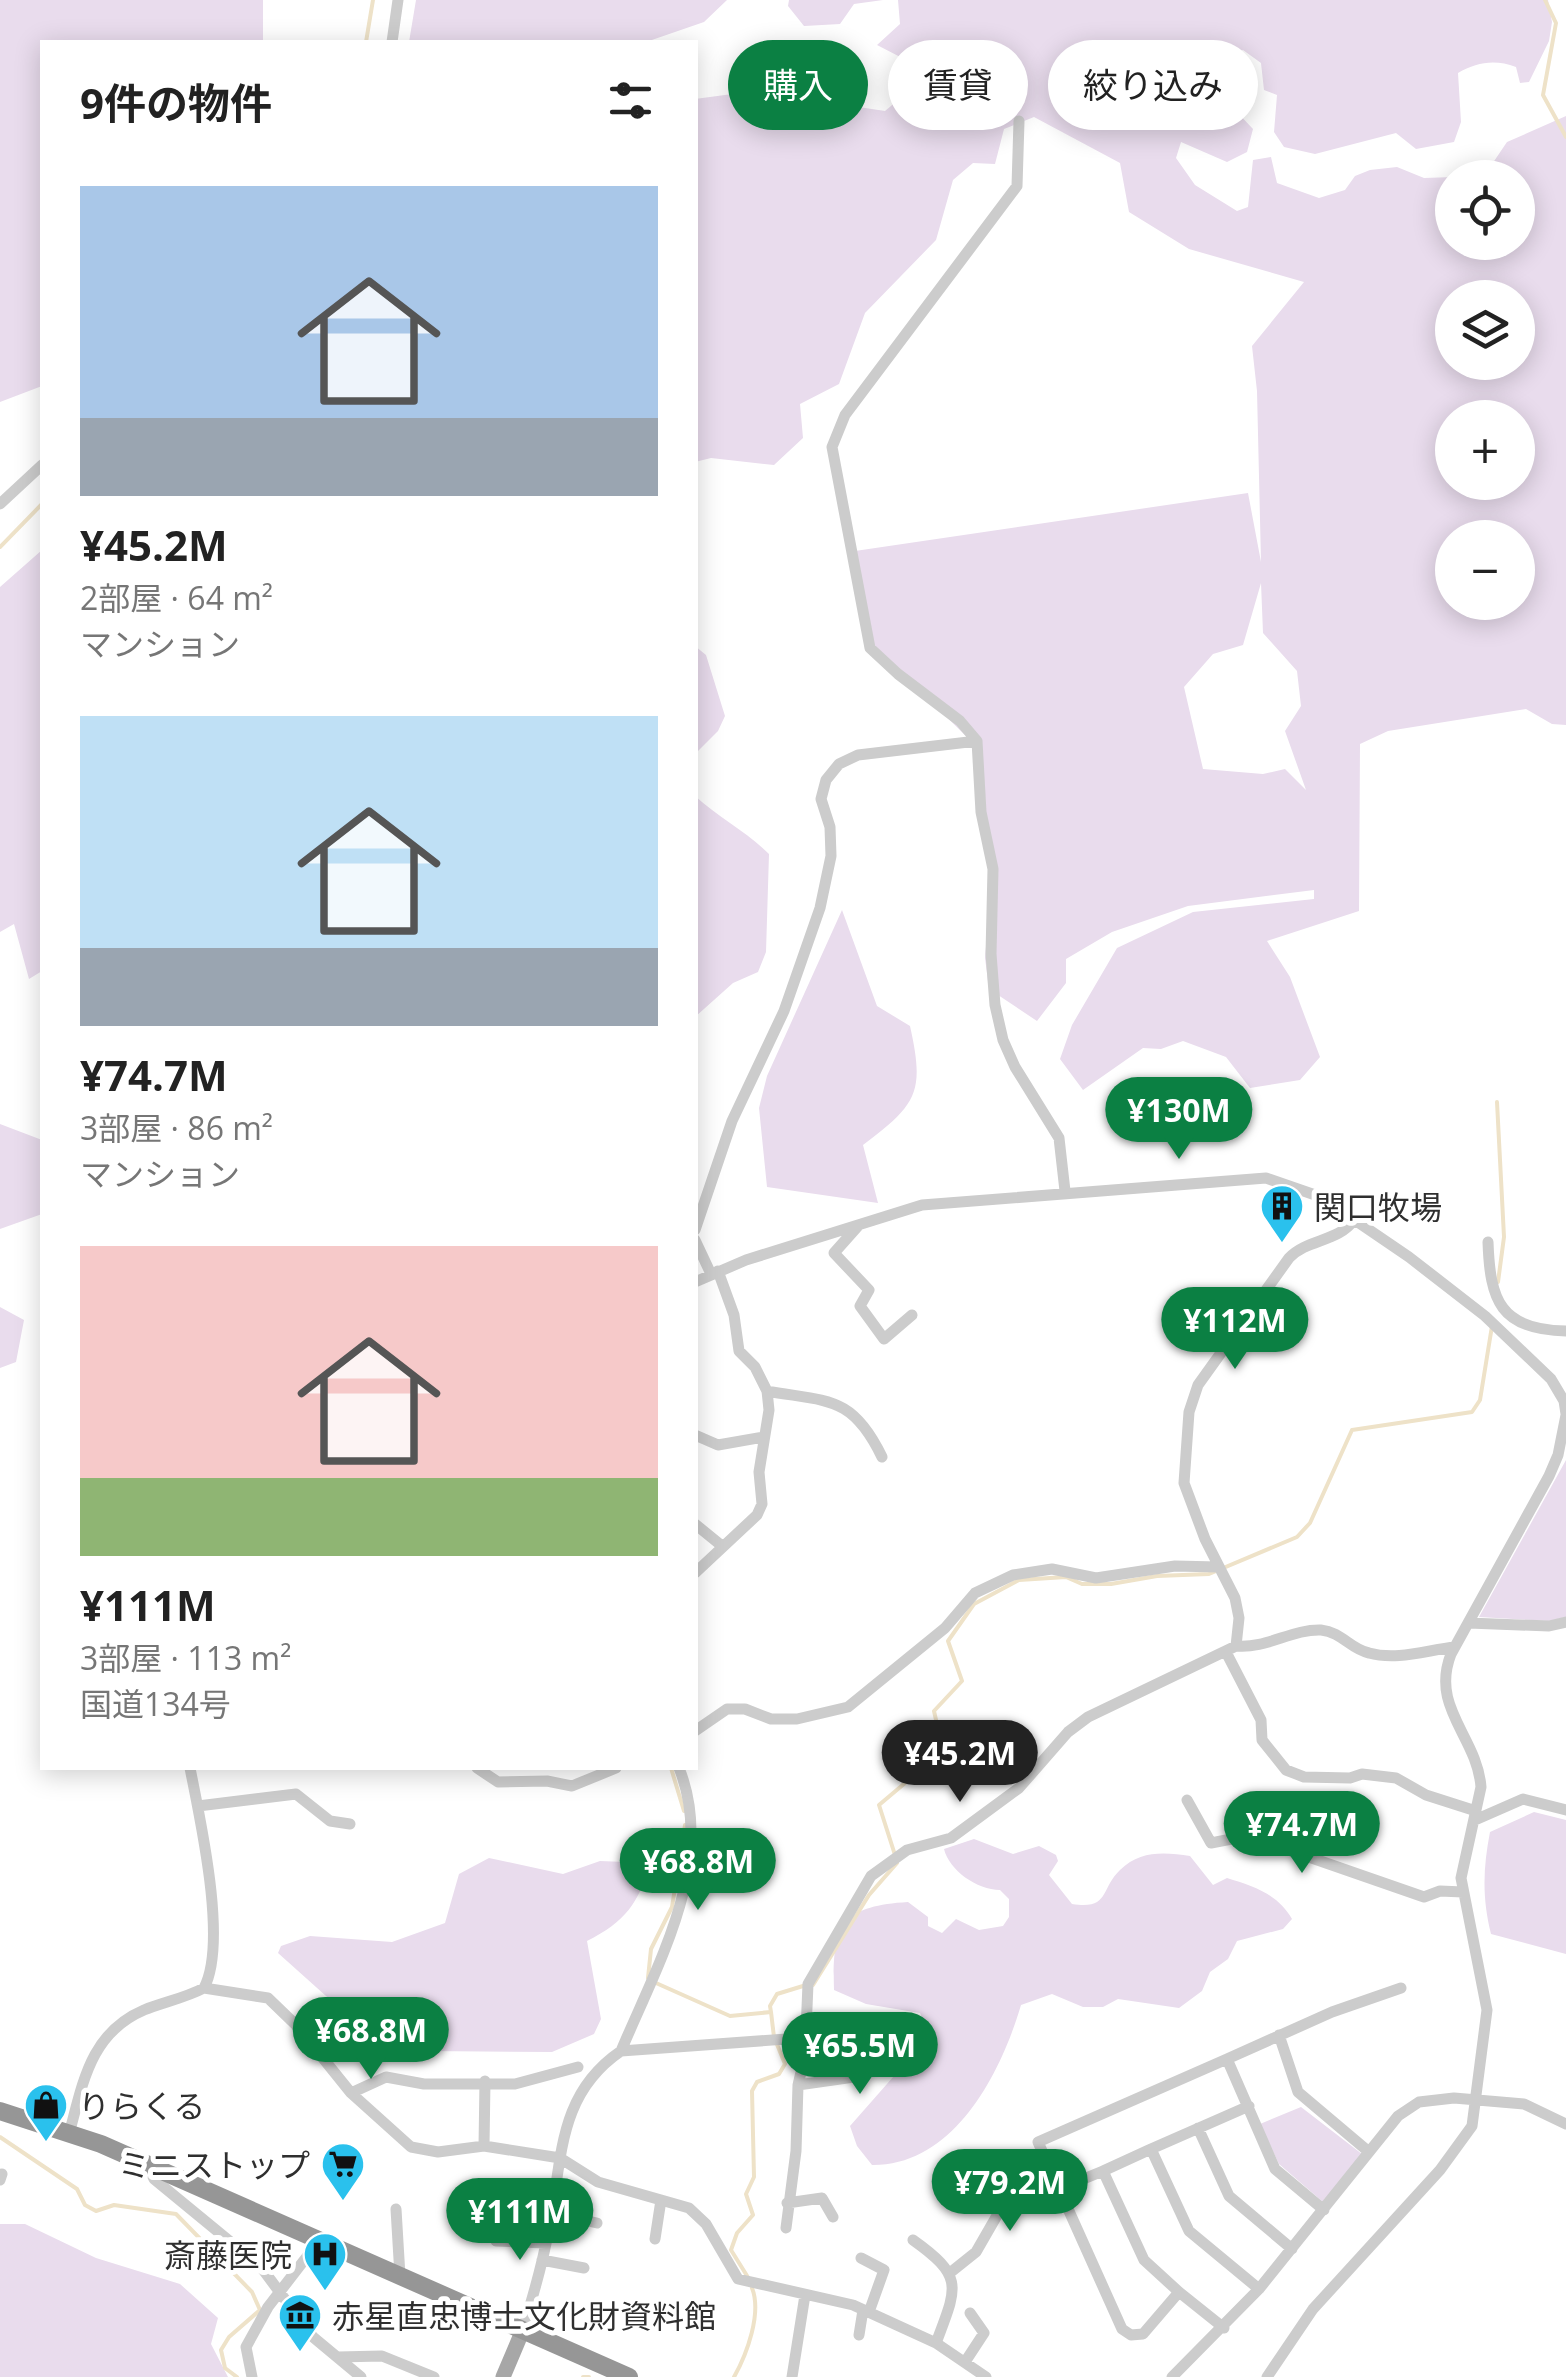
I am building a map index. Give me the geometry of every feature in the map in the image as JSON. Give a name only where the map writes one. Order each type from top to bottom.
[{"type":"highway","points":[[0,2111],[147,2164],[629,2377]]},
{"type":"main road","points":[[503,2377],[522,2332]]},
{"type":"street","points":[[392,40],[398,0]]},
{"type":"street","points":[[1019,130],[1017,186],[845,415],[832,447],[870,648],[960,721],[976,740],[982,812],[993,869],[991,954],[995,1005],[1003,1040],[1015,1067],[1059,1138],[1065,1191]]},
{"type":"street","points":[[0,504],[40,467]]},
{"type":"street","points":[[698,1221],[732,1121],[772,1038],[815,924],[831,856],[830,826],[821,799],[826,780],[840,764],[858,755],[976,740]]},
{"type":"street","points":[[698,1280],[922,1205],[1266,1178],[1302,1188],[1354,1220],[1485,1316],[1551,1379],[1566,1415],[1558,1455],[1446,1667],[1444,1690],[1480,1773],[1476,1816],[1462,1865],[1462,1892],[1487,2010],[1472,2126],[1461,2146],[1313,2308],[1270,2376]]},
{"type":"street","points":[[1354,1220],[1347,1229],[1296,1251],[1289,1258],[1194,1394],[1188,1412],[1184,1483],[1238,1607],[1231,1650],[1261,1720],[1262,1740],[1286,1770],[1304,1777],[1350,1778],[1362,1774],[1396,1778],[1476,1816],[1523,1799],[1566,1810]]},
{"type":"street","points":[[861,1223],[834,1253],[869,1290],[860,1306],[884,1339],[912,1315]]},
{"type":"street","points":[[1488,1242],[1493,1294],[1516,1320],[1532,1328],[1566,1330]]},
{"type":"street","points":[[698,1245],[734,1315],[739,1351],[755,1368],[766,1391],[769,1410],[759,1472],[762,1504],[758,1515],[698,1572]]},
{"type":"street","points":[[766,1391],[848,1408],[872,1436],[882,1457]]},
{"type":"street","points":[[698,1436],[718,1446],[764,1437]]},
{"type":"street","points":[[698,1526],[722,1546]]},
{"type":"street","points":[[698,1728],[726,1709],[745,1709],[771,1719],[797,1719],[848,1707],[945,1628],[975,1593],[1013,1575],[1052,1569],[1096,1578],[1176,1566],[1220,1571]]},
{"type":"street","points":[[1469,1624],[1549,1626],[1566,1622]]},
{"type":"street","points":[[786,2228],[796,2151],[808,1984],[871,1876],[908,1850],[950,1838],[1019,1788],[1068,1732],[1088,1717],[1231,1650],[1323,1630],[1340,1634],[1372,1654],[1410,1655],[1455,1648]]},
{"type":"street","points":[[190,1770],[214,1944],[212,1974],[204,1988]]},
{"type":"street","points":[[480,1770],[498,1782],[548,1781],[572,1786],[611,1770]]},
{"type":"street","points":[[621,2051],[646,1991],[657,1976],[684,1888],[692,1808],[680,1770]]},
{"type":"street","points":[[198,1806],[296,1794],[330,1821],[350,1824]]},
{"type":"street","points":[[1186,1800],[1211,1843],[1242,1837],[1264,1848],[1280,1846],[1424,1896],[1462,1892]]},
{"type":"street","points":[[69,2134],[90,2059],[102,2040],[141,2011],[204,1988],[268,1998],[297,2026],[351,2093],[410,2147],[438,2152],[484,2146],[560,2158],[598,2182],[689,2208],[706,2224],[738,2279],[866,2311],[936,2343],[986,2377]]},
{"type":"street","points":[[1180,2292],[1143,2334],[1131,2335],[1122,2329],[1038,2142],[1279,2035],[1401,1988]]},
{"type":"street","points":[[1279,2035],[1298,2092],[1369,2152]]},
{"type":"street","points":[[522,2332],[546,2243],[565,2128],[587,2080],[597,2068],[621,2051],[828,2036]]},
{"type":"street","points":[[798,2084],[862,2076],[867,2052]]},
{"type":"street","points":[[1228,2060],[1275,2169],[1324,2210]]},
{"type":"street","points":[[351,2093],[395,2076],[424,2084],[515,2084],[578,2067]]},
{"type":"street","points":[[484,2146],[485,2082]]},
{"type":"street","points":[[1172,2377],[1259,2289],[1398,2116],[1419,2102],[1524,2104],[1566,2124]]},
{"type":"street","points":[[1059,2189],[1249,2106]]},
{"type":"street","points":[[1198,2128],[1229,2196],[1292,2249]]},
{"type":"street","points":[[1151,2149],[1189,2231],[1259,2289]]},
{"type":"street","points":[[147,2164],[154,2179],[262,2266],[313,2338],[361,2377]]},
{"type":"street","points":[[1103,2170],[1144,2260],[1224,2328]]},
{"type":"street","points":[[951,2272],[976,2252],[1018,2179],[1025,2179],[1042,2203],[1068,2208]]},
{"type":"street","points":[[508,2192],[555,2191]]},
{"type":"street","points":[[787,2203],[822,2198],[833,2217]]},
{"type":"street","points":[[655,2238],[661,2200]]},
{"type":"street","points":[[396,2209],[400,2276]]},
{"type":"street","points":[[552,2213],[597,2223]]},
{"type":"street","points":[[913,2240],[942,2260],[951,2272],[953,2294],[936,2343]]},
{"type":"street","points":[[252,2377],[246,2347],[318,2241]]},
{"type":"street","points":[[496,2241],[546,2243]]},
{"type":"street","points":[[859,2335],[884,2270],[861,2258]]},
{"type":"street","points":[[542,2260],[584,2268]]},
{"type":"street","points":[[805,2294],[792,2376],[810,2377]]},
{"type":"street","points":[[964,2362],[984,2333],[970,2312]]},
{"type":"street","points":[[338,2357],[382,2356],[434,2377]]},
{"type":"shaded area","points":[[0,0],[263,0],[263,40],[40,40],[40,387],[0,402]]},
{"type":"shaded area","points":[[416,0],[727,0],[704,22],[652,40],[409,40]]},
{"type":"shaded area","points":[[789,0],[883,0],[854,4],[840,24],[804,26],[788,6]]},
{"type":"shaded area","points":[[898,0],[1548,0],[1552,22],[1549,41],[1529,82],[1520,83],[1516,67],[1501,63],[1479,64],[1458,73],[1461,122],[1454,142],[1416,149],[1396,133],[1315,154],[1284,147],[1274,132],[1277,95],[1264,90],[1258,40],[1048,40],[1048,124],[1034,117],[1028,119],[1028,40],[888,40],[888,51],[877,45],[900,24]]},
{"type":"shaded area","points":[[728,95],[728,130],[868,130],[868,108],[888,108],[888,130],[1004,130],[995,164],[973,163],[953,180],[936,240],[865,313],[839,384],[800,404],[803,438],[774,465],[711,458],[698,461],[698,99]]},
{"type":"shaded area","points":[[1566,116],[1566,725],[1552,724],[1526,709],[1388,731],[1360,744],[1359,911],[1267,941],[1290,977],[1320,1057],[1300,1080],[1250,1088],[1226,1057],[1183,1041],[1161,1049],[1143,1048],[1083,1090],[1060,1059],[1072,1025],[1117,948],[1193,912],[1314,899],[1314,890],[1188,906],[1112,932],[1066,959],[1066,983],[1037,1021],[989,989],[985,958],[991,888],[982,752],[874,645],[855,551],[1248,493],[1261,562],[1257,391],[1252,346],[1304,282],[1189,249],[1129,212],[1120,163],[1058,130],[1253,130],[1247,152],[1227,162],[1181,142],[1176,158],[1195,185],[1237,211],[1248,207],[1253,160],[1271,157],[1277,183],[1319,198],[1345,190],[1355,176],[1370,170],[1397,167],[1424,178],[1435,178],[1435,260],[1535,260],[1535,160],[1495,160],[1507,142]],"holes":[[[1261,583],[1263,633],[1297,671],[1301,706],[1285,731],[1306,790],[1285,769],[1263,774],[1203,769],[1184,687],[1213,654],[1243,645]]]},
{"type":"shaded area","points":[[40,552],[40,972],[29,979],[14,924],[0,932],[0,587]]},
{"type":"shaded area","points":[[698,648],[706,655],[725,716],[718,731],[698,751]]},
{"type":"shaded area","points":[[698,798],[769,854],[766,952],[758,972],[733,983],[698,1014]]},
{"type":"shaded area","points":[[842,910],[877,1006],[910,1026],[915,1049],[916,1082],[906,1107],[863,1145],[878,1203],[767,1187],[759,1108],[767,1076]]},
{"type":"shaded area","points":[[0,1124],[40,1139],[40,1215],[0,1229]]},
{"type":"shaded area","points":[[0,1307],[24,1320],[16,1362],[0,1368]]},
{"type":"shaded area","points":[[1566,1460],[1566,1617],[1549,1621],[1479,1617]]},
{"type":"shaded area","points":[[1534,1812],[1566,1820],[1566,1954],[1491,1934],[1484,1883],[1490,1832]]},
{"type":"shaded area","points":[[974,1839],[1013,1854],[1039,1846],[1056,1855],[1058,1861],[1049,1875],[1072,1904],[1099,1901],[1128,1863],[1153,1854],[1171,1854],[1190,1856],[1213,1885],[1227,1878],[1264,1892],[1280,1903],[1292,1919],[1283,1929],[1237,1941],[1228,1959],[1210,1972],[1202,1991],[1179,2008],[1118,1999],[1103,2007],[1083,2007],[1052,1994],[1021,2005],[987,2086],[950,2133],[927,2150],[901,2161],[872,2165],[857,2146],[850,2126],[930,2035],[920,2013],[866,2004],[834,1990],[839,1935],[845,1924],[868,1908],[908,1902],[928,1917],[928,1926],[942,1933],[956,1919],[979,1930],[1003,1926],[1009,1917],[1009,1899],[1000,1890],[982,1887],[965,1877],[944,1849]]},
{"type":"shaded area","points":[[489,1858],[563,1874],[600,1861],[650,1863],[629,1910],[587,1941],[601,2019],[594,2034],[552,2052],[428,2051],[412,2056],[345,2013],[278,1953],[281,1946],[310,1936],[392,1942],[445,1923],[459,1874]]},
{"type":"shaded area","points":[[1301,2107],[1362,2154],[1323,2202],[1279,2164],[1260,2124]]},
{"type":"shaded area","points":[[0,2224],[25,2224],[96,2258],[180,2284],[218,2318],[211,2344],[228,2377],[0,2377]]},
{"type":"waterway","points":[[366,40],[373,0]]},
{"type":"waterway","points":[[1545,0],[1556,23],[1543,95],[1566,137]]},
{"type":"waterway","points":[[0,547],[40,506]]},
{"type":"waterway","points":[[1497,1102],[1504,1237],[1498,1282]]},
{"type":"waterway","points":[[895,1855],[879,1805],[943,1751],[934,1711],[962,1681],[948,1641],[974,1604],[1019,1580],[1066,1577],[1082,1584],[1111,1584],[1157,1576],[1209,1574],[1297,1537],[1310,1523],[1352,1430],[1472,1412],[1480,1400],[1492,1326]]},
{"type":"waterway","points":[[672,1770],[684,1811]]},
{"type":"waterway","points":[[648,1978],[651,1949],[672,1907],[685,1825]]},
{"type":"waterway","points":[[813,1985],[869,1895],[897,1863]]},
{"type":"waterway","points":[[656,1983],[730,2016],[771,2012],[774,2037],[785,2064],[779,2074],[757,2082],[752,2091],[754,2177],[746,2194],[753,2215],[737,2233],[731,2250],[749,2279]]},
{"type":"waterway","points":[[771,2012],[777,1994],[803,1986]]},
{"type":"waterway","points":[[0,2137],[77,2189],[85,2205],[96,2211],[114,2205],[176,2214],[252,2292],[260,2310],[229,2337],[221,2350],[225,2368],[237,2377]]},
{"type":"waterway","points":[[734,2377],[754,2321],[752,2288]]},
{"type":"waterway","points":[[583,2377],[589,2377]]},
{"type":"place","name":"関口牧場","points":[[1282,1244]]},
{"type":"place","name":"りらくる","points":[[46,2143]]},
{"type":"place","name":"ミニストップ","points":[[343,2202]]},
{"type":"place","name":"斎藤医院","points":[[325,2292]]},
{"type":"place","name":"赤星直忠博士文化財資料館","points":[[300,2353]]}]
